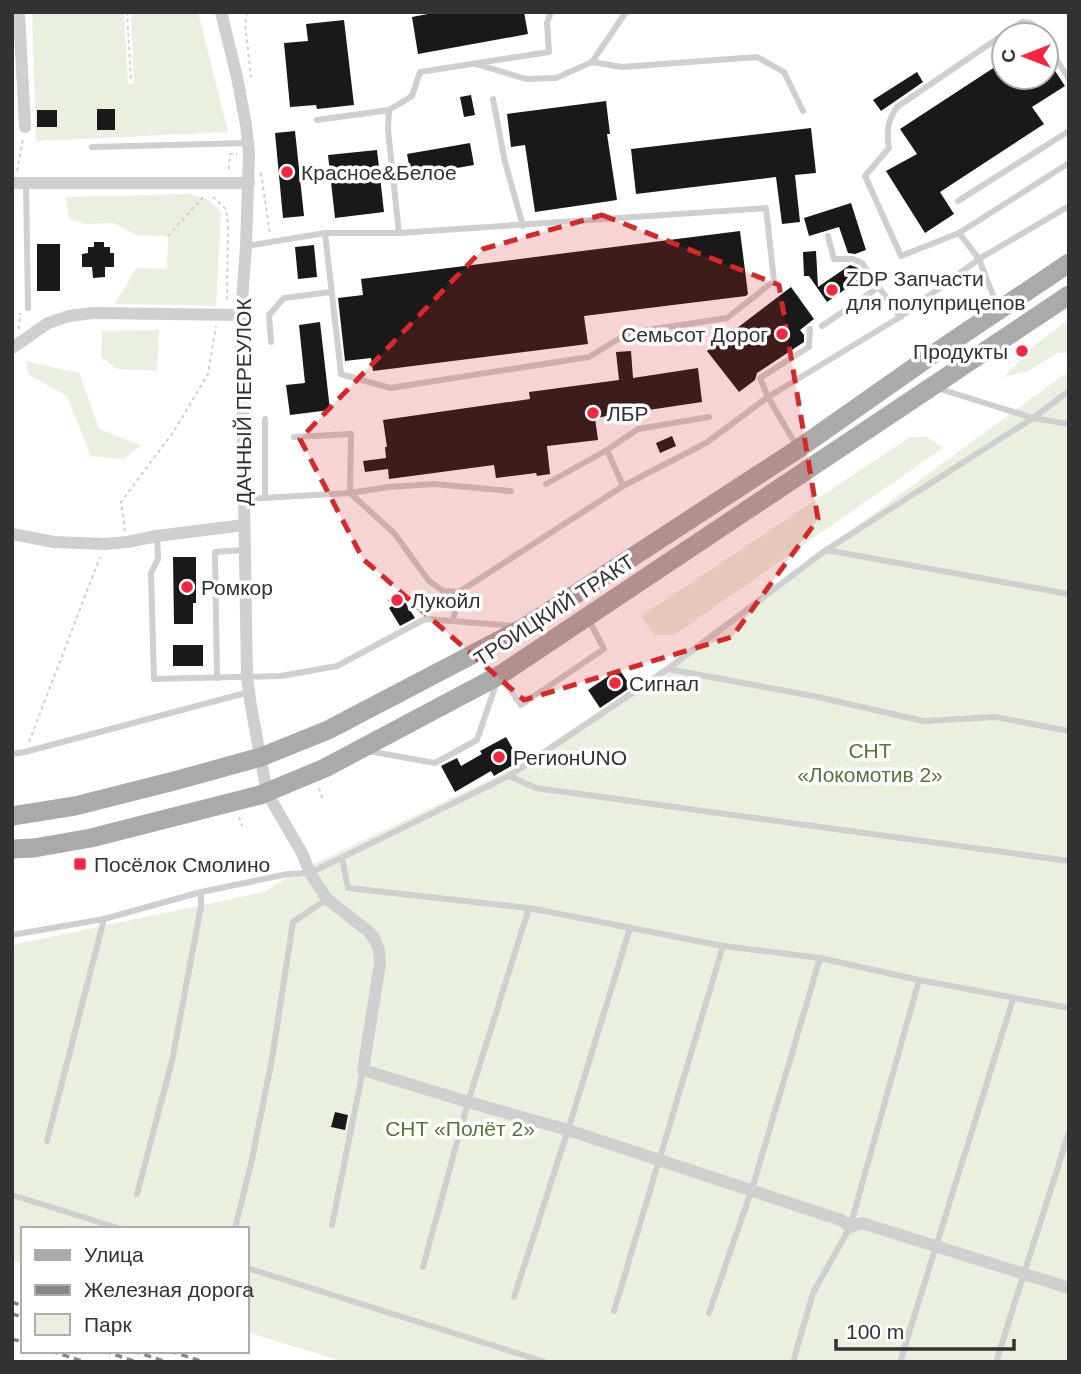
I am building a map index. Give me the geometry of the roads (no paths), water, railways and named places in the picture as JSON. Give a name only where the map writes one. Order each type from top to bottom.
[{"type":"main road","name":"ТРОИЦКИЙ ТРАКТ","points":[[12,816],[75,806],[174,781],[261,757],[328,730],[524,627],[798,449],[1069,263]]},
{"type":"main road","name":"ТРОИЦКИЙ ТРАКТ","points":[[12,849],[91,838],[267,793],[325,768],[499,675],[1069,295]]},
{"type":"street","points":[[19,12],[24,133]]},
{"type":"street","name":"ДАЧНЫЙ ПЕРЕУЛОК","points":[[220,12],[237,77],[248,143],[249,183],[240,315],[247,677],[267,793]]},
{"type":"street","points":[[18,183],[249,183]]},
{"type":"street","points":[[13,347],[48,323],[69,316],[93,313],[240,315]]},
{"type":"street","points":[[12,534],[54,542],[105,544],[244,526]]},
{"type":"street","points":[[267,793],[327,899],[368,931],[379,950],[380,963],[363,1070],[568,1130],[752,1189],[841,1220],[850,1227],[862,1223],[1069,1288]]},
{"type":"lane","points":[[317,120],[389,110],[412,96],[420,72],[549,52],[547,23],[551,12]]},
{"type":"lane","points":[[476,64],[526,79],[556,78],[592,62],[626,12]]},
{"type":"lane","points":[[990,44],[897,107],[888,124],[888,148],[865,176],[901,256],[959,233],[1069,163]]},
{"type":"lane","points":[[592,62],[622,67],[757,57],[784,72],[803,111]]},
{"type":"lane","points":[[493,99],[505,162],[523,226]]},
{"type":"lane","points":[[389,110],[388,130],[399,233]]},
{"type":"lane","points":[[958,201],[1069,131]]},
{"type":"lane","points":[[92,147],[248,143]]},
{"type":"lane","points":[[18,183],[28,308]]},
{"type":"lane","points":[[293,437],[351,434],[350,493],[394,533],[429,581],[443,591],[459,592],[623,486],[706,443],[768,397],[901,317],[979,259],[1069,206]]},
{"type":"lane","points":[[246,246],[325,233],[399,233],[523,226],[766,208],[774,281],[727,318],[628,333],[589,357],[390,388],[341,374],[325,233]]},
{"type":"lane","points":[[959,233],[979,259],[998,310]]},
{"type":"lane","points":[[828,236],[834,259],[853,259],[862,263],[901,317]]},
{"type":"lane","points":[[822,326],[879,287]]},
{"type":"lane","points":[[271,342],[269,316],[284,298],[331,292]]},
{"type":"lane","points":[[798,449],[760,379],[809,347],[810,329]]},
{"type":"lane","points":[[932,386],[1032,418],[1069,424]]},
{"type":"lane","points":[[12,935],[104,919],[201,892],[288,874],[310,873],[509,776],[668,669],[826,550],[1032,418],[1069,391]]},
{"type":"lane","points":[[546,484],[607,450],[638,429],[709,417]]},
{"type":"lane","points":[[265,419],[265,498]]},
{"type":"lane","points":[[607,450],[623,486]]},
{"type":"lane","points":[[243,499],[350,493],[434,484],[511,491]]},
{"type":"lane","points":[[157,536],[158,559],[151,573],[154,679],[281,676],[337,666],[425,619],[524,627]]},
{"type":"lane","points":[[217,677],[215,552],[244,550]]},
{"type":"lane","points":[[826,550],[1069,594]]},
{"type":"lane","points":[[453,621],[459,592]]},
{"type":"lane","points":[[499,675],[521,705],[604,649],[587,616]]},
{"type":"lane","points":[[668,669],[818,697],[923,721],[996,717],[1069,731]]},
{"type":"lane","points":[[359,749],[435,763],[477,740],[499,675]]},
{"type":"lane","points":[[12,754],[250,692]]},
{"type":"lane","points":[[509,776],[536,788],[1069,861]]},
{"type":"lane","points":[[342,858],[348,888],[529,908],[723,946],[820,958],[1013,999],[1069,1008]]},
{"type":"lane","points":[[137,1194],[172,1061],[201,906],[201,892]]},
{"type":"lane","points":[[235,1227],[272,1059],[293,922],[327,899]]},
{"type":"lane","points":[[424,1267],[468,1102],[529,908]]},
{"type":"lane","points":[[47,1140],[104,919]]},
{"type":"lane","points":[[514,1297],[630,928]]},
{"type":"lane","points":[[614,1311],[723,946]]},
{"type":"lane","points":[[709,1313],[752,1189],[820,958]]},
{"type":"lane","points":[[793,1362],[813,1293],[850,1227],[919,980]]},
{"type":"lane","points":[[900,1362],[1013,999]]},
{"type":"lane","points":[[332,1224],[363,1070]]},
{"type":"lane","points":[[996,1362],[1069,1132]]},
{"type":"lane","points":[[12,1195],[115,1227]]},
{"type":"lane","points":[[248,1268],[545,1362]]},
{"type":"railway","points":[[12,1302],[21,1305]]},
{"type":"railway","points":[[12,1314],[21,1316]]},
{"type":"railway","points":[[12,1339],[21,1341]]},
{"type":"railway","points":[[57,1353],[85,1362]]},
{"type":"railway","points":[[110,1353],[137,1362]]},
{"type":"railway","points":[[139,1353],[167,1362]]},
{"type":"railway","points":[[176,1353],[204,1362]]},
{"type":"place","name":"Красное&Белое","points":[[287,172]]},
{"type":"place","name":"ZDP Запчасти для полуприцепов","points":[[832,290]]},
{"type":"place","name":"Семьсот Дорог","points":[[782,334]]},
{"type":"place","name":"Продукты","points":[[1022,351]]},
{"type":"place","name":"ЛБР","points":[[593,413]]},
{"type":"place","name":"Ромкор","points":[[187,587]]},
{"type":"place","name":"Лукойл","points":[[397,600]]},
{"type":"place","name":"Сигнал","points":[[615,683]]},
{"type":"place","name":"РегионUNO","points":[[499,757]]},
{"type":"place","name":"Посёлок Смолино","points":[[80,864]]},
{"type":"park label","name":"СНТ «Локомотив 2»","points":[[870,762]]},
{"type":"park label","name":"СНТ «Полёт 2»","points":[[460,1128]]}]
